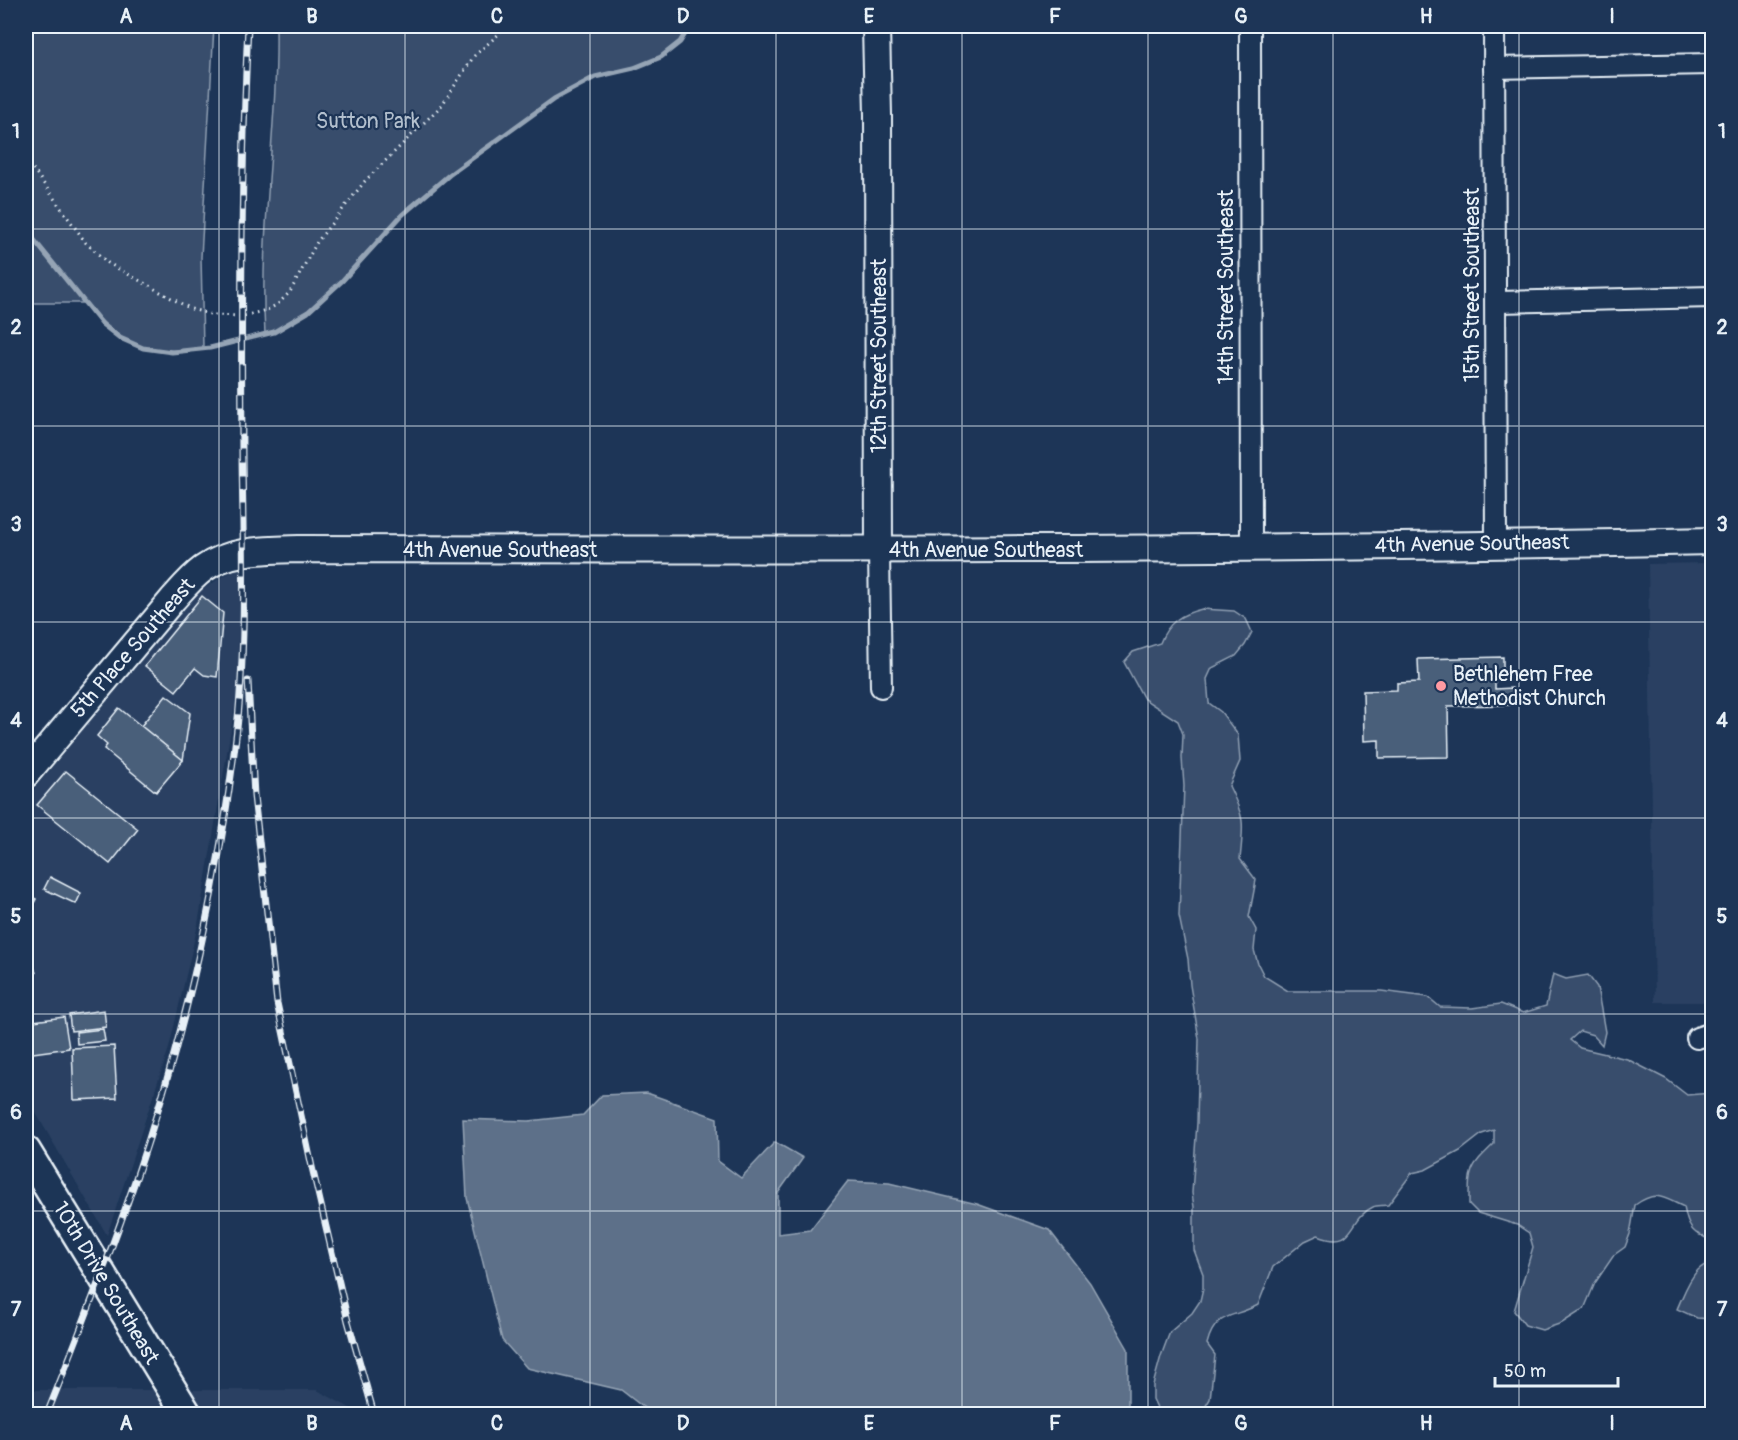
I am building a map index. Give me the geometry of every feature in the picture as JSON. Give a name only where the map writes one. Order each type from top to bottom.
[{"type":"main road","name":"10th Drive Southeast","points":[[26,1151],[187,1414]]},
{"type":"street","name":"12th Street Southeast","points":[[876,26],[880,687]]},
{"type":"street","name":"14th Street Southeast","points":[[1250,26],[1251,548]]},
{"type":"street","name":"15th Street Southeast","points":[[1494,26],[1497,302],[1496,544]]},
{"type":"street","points":[[1494,68],[1713,64]]},
{"type":"street","points":[[1497,302],[1713,297]]},
{"type":"street","name":"4th Avenue Southeast","points":[[259,550],[1251,548],[1713,541]]},
{"type":"street","name":"5th Place Southeast","points":[[26,774],[194,576],[220,559],[259,550]]},
{"type":"path","points":[[26,159],[86,243],[108,263],[191,309],[214,315],[243,316],[267,310],[278,304],[290,292],[317,242],[364,181],[442,105],[474,56],[508,26]]},
{"type":"shaded area","points":[[1712,563],[1712,1002],[1655,1002],[1648,564]]},
{"type":"shaded area","points":[[243,566],[241,670],[198,924],[169,1048],[107,1235],[26,1096],[26,799],[189,599]]},
{"type":"shaded area","points":[[647,1093],[717,1118],[718,1161],[741,1178],[775,1142],[803,1158],[778,1193],[778,1234],[810,1230],[848,1181],[889,1183],[977,1204],[1049,1230],[1090,1283],[1128,1349],[1128,1414],[652,1414],[621,1390],[527,1368],[502,1340],[467,1198],[463,1119],[529,1121],[583,1115],[602,1095]]},
{"type":"shaded area","points":[[26,1390],[317,1390],[352,1409],[354,1414],[26,1414]]},
{"type":"green space","points":[[26,26],[214,26],[201,257],[203,348],[165,350],[137,345],[112,330],[86,303],[26,303]]},
{"type":"green space","name":"Sutton Park","points":[[276,26],[690,26],[680,42],[661,57],[634,68],[595,77],[554,99],[449,175],[402,215],[342,281],[308,312],[274,332],[265,334],[264,257],[274,103]]},
{"type":"green space","points":[[1202,609],[1234,611],[1246,619],[1252,632],[1236,656],[1212,668],[1207,679],[1209,703],[1221,712],[1238,735],[1240,761],[1229,786],[1241,814],[1240,859],[1256,880],[1249,917],[1256,930],[1254,950],[1264,976],[1288,991],[1381,991],[1428,997],[1440,1007],[1472,1008],[1501,1004],[1523,1013],[1546,1006],[1553,974],[1566,979],[1588,975],[1597,987],[1605,1032],[1602,1045],[1593,1035],[1580,1031],[1570,1040],[1580,1048],[1627,1059],[1666,1079],[1687,1095],[1712,1093],[1712,1244],[1691,1228],[1684,1207],[1654,1196],[1642,1200],[1635,1205],[1630,1234],[1625,1247],[1614,1255],[1595,1283],[1584,1309],[1562,1323],[1542,1330],[1525,1325],[1514,1311],[1533,1247],[1529,1233],[1517,1225],[1478,1213],[1469,1204],[1469,1183],[1472,1170],[1494,1144],[1494,1130],[1482,1134],[1460,1151],[1425,1170],[1412,1173],[1388,1205],[1375,1206],[1365,1212],[1346,1236],[1330,1239],[1318,1235],[1305,1241],[1273,1267],[1258,1305],[1226,1317],[1215,1326],[1210,1334],[1207,1344],[1215,1355],[1210,1399],[1201,1414],[1160,1414],[1153,1399],[1153,1385],[1161,1356],[1170,1332],[1192,1313],[1200,1301],[1203,1288],[1203,1274],[1194,1250],[1192,1193],[1197,1123],[1199,1039],[1188,959],[1179,916],[1184,786],[1183,734],[1178,721],[1144,699],[1124,662],[1133,652],[1160,643],[1171,624],[1176,620]]},
{"type":"green space","points":[[1712,1257],[1712,1319],[1697,1318],[1677,1309],[1691,1278]]},
{"type":"building","points":[[202,596],[223,613],[217,677],[204,675],[195,668],[176,691],[145,666]]},
{"type":"building","points":[[1503,657],[1503,672],[1495,673],[1495,689],[1512,688],[1513,705],[1448,706],[1449,757],[1379,758],[1379,740],[1364,741],[1363,691],[1397,690],[1397,683],[1419,682],[1418,659]]},
{"type":"building","points":[[166,695],[190,713],[183,760],[141,726]]},
{"type":"building","points":[[119,708],[183,760],[156,792],[104,749],[107,745],[97,736]]},
{"type":"building","points":[[66,771],[138,829],[110,864],[37,805]]},
{"type":"building","points":[[50,877],[81,893],[76,904],[44,889]]},
{"type":"building","points":[[26,885],[33,889],[30,896],[36,899],[31,909],[26,907]]},
{"type":"building","points":[[26,949],[28,949],[36,973],[26,976]]},
{"type":"building","points":[[104,1010],[106,1027],[71,1031],[69,1015]]},
{"type":"building","points":[[64,1017],[69,1048],[26,1054],[26,1022]]},
{"type":"building","points":[[103,1029],[105,1041],[77,1044],[76,1032]]},
{"type":"building","points":[[114,1046],[117,1098],[74,1100],[72,1048]]},
{"type":"waterway","points":[[26,230],[102,324],[120,338],[143,348],[172,352],[210,348],[274,332],[308,312],[342,281],[402,215],[449,175],[554,99],[595,77],[634,68],[661,57],[680,42],[690,26]]},
{"type":"railway","points":[[47,1414],[125,1211],[169,1073],[197,962],[229,794],[236,737],[243,631],[242,239],[248,26]]},
{"type":"railway","points":[[248,681],[254,796],[277,1003],[348,1321],[374,1414]]},
{"type":"place","name":"Bethlehem Free Methodist Church","points":[[1441,686]]}]
